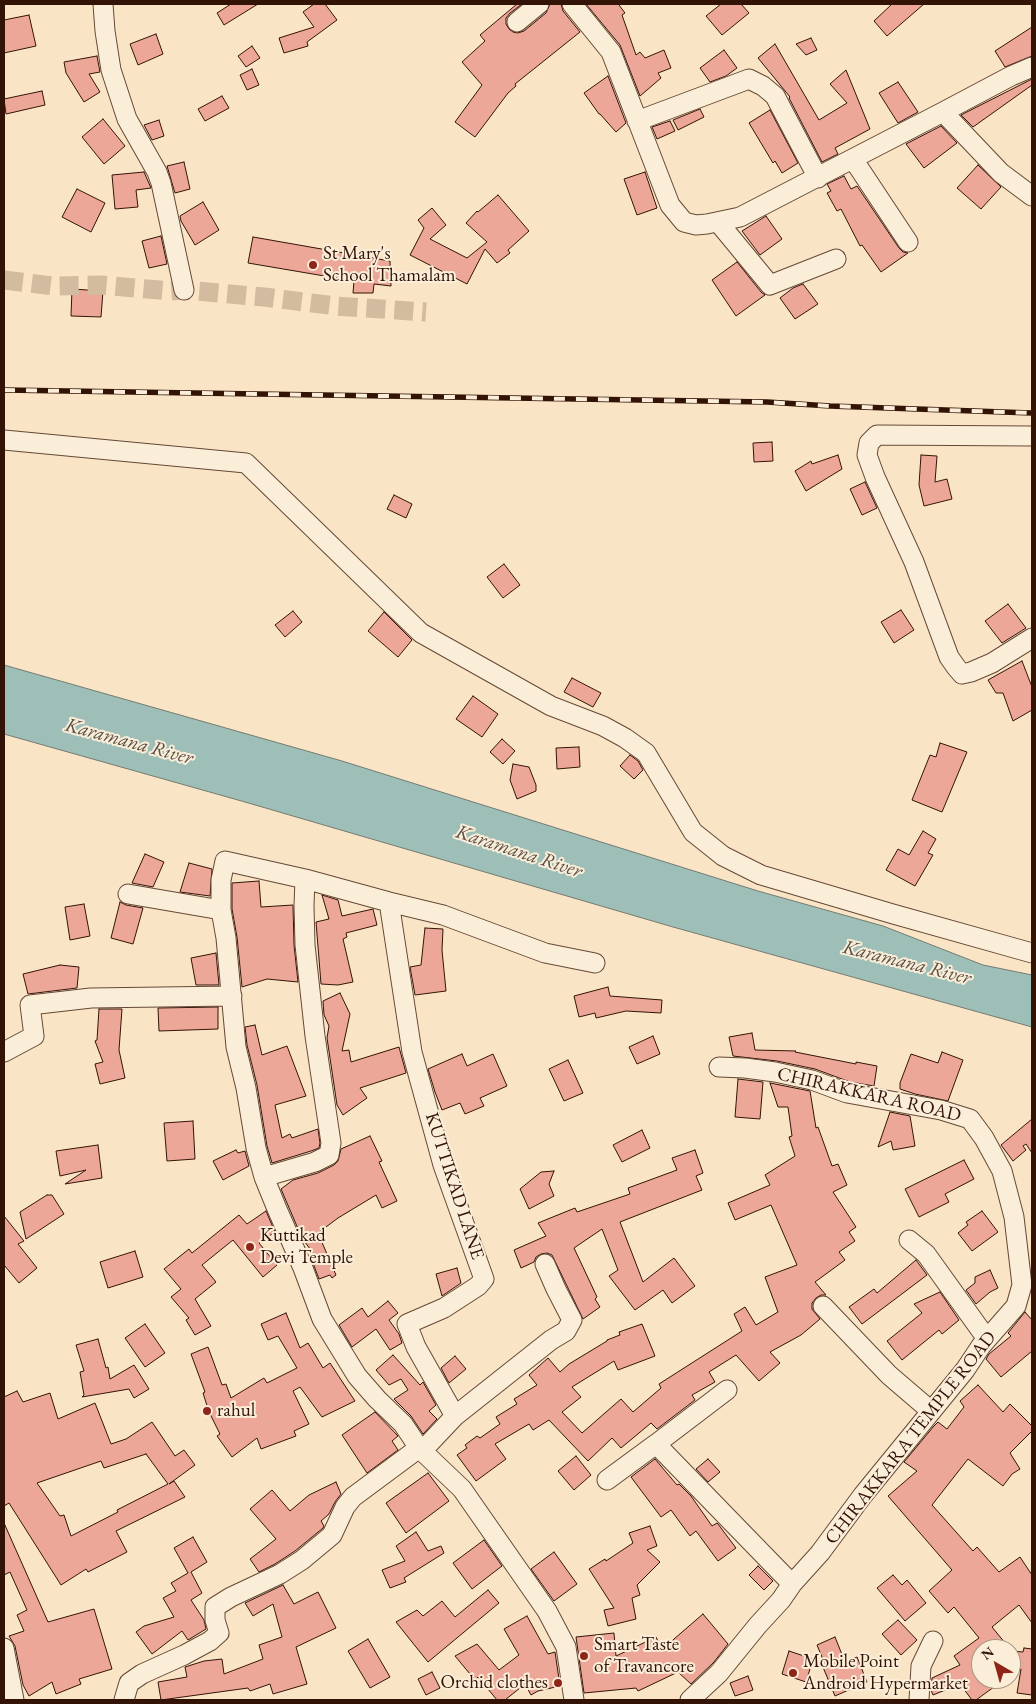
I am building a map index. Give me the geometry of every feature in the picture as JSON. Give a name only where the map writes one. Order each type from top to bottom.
[{"type":"street","points":[[103,4],[111,70],[127,119],[157,172],[161,183],[184,290]]},
{"type":"street","points":[[516,22],[538,4]]},
{"type":"street","points":[[572,4],[611,52],[670,205],[684,222],[696,225],[740,217],[853,160],[1011,76],[1032,67]]},
{"type":"street","points":[[637,121],[750,79],[763,86],[775,96],[818,178]]},
{"type":"street","points":[[943,112],[1001,173],[1032,196]]},
{"type":"street","points":[[853,160],[908,242]]},
{"type":"street","points":[[718,222],[770,285],[836,259]]},
{"type":"street","points":[[1032,436],[877,436],[869,443],[867,455],[874,478],[914,562],[949,657],[962,674],[992,663],[1032,638]]},
{"type":"street","points":[[4,440],[246,463],[421,633],[551,706],[603,726],[625,738],[646,753],[693,832],[723,856],[761,874],[1032,953]]},
{"type":"street","points":[[574,1700],[566,1647],[547,1611],[462,1489],[421,1449],[403,1424],[357,1376],[322,1320],[303,1268],[264,1177],[256,1148],[246,1088],[236,1047],[226,938],[221,910],[221,880],[225,861],[305,879],[443,915],[545,953],[595,963]]},
{"type":"street","points":[[264,1177],[315,1162],[329,1155],[331,1144],[304,945],[305,879]]},
{"type":"street","points":[[128,894],[221,910]]},
{"type":"street","name":"KUTTIKAD LANE","points":[[389,902],[412,1052],[443,1165],[484,1279],[478,1286],[444,1308],[408,1324],[416,1347],[455,1416]]},
{"type":"street","points":[[4,1052],[34,1036],[30,1005],[91,998],[232,996]]},
{"type":"street","name":"CHIRAKKARA ROAD","points":[[719,1067],[775,1072],[812,1080],[847,1093],[941,1110],[970,1119],[984,1138]]},
{"type":"street","name":"CHIRAKKARA TEMPLE ROAD","points":[[690,1700],[719,1673],[820,1553],[863,1495],[1016,1306],[1022,1285],[1014,1217],[1002,1171],[984,1138]]},
{"type":"street","points":[[909,1240],[926,1254],[988,1339]]},
{"type":"street","points":[[124,1700],[129,1684],[142,1674],[184,1655],[210,1641],[219,1633],[214,1607],[280,1574],[302,1560],[332,1535],[345,1507],[353,1497],[421,1449],[455,1416],[566,1331],[572,1320],[545,1264]]},
{"type":"street","points":[[823,1306],[889,1375],[931,1411]]},
{"type":"street","points":[[606,1480],[727,1390]]},
{"type":"street","points":[[656,1444],[792,1584]]},
{"type":"street","points":[[919,1700],[921,1666],[933,1641]]},
{"type":"street","points":[[4,1648],[14,1700]]},
{"type":"water","name":"Karamana River","points":[[4,665],[342,761],[758,891],[883,926],[983,965],[1032,975],[1032,1027],[673,927],[4,734]]},
{"type":"building","points":[[231,4],[258,4],[224,25],[217,13]]},
{"type":"building","points":[[314,4],[325,4],[337,20],[307,42],[308,46],[284,53],[279,38],[314,27],[303,12]]},
{"type":"building","points":[[517,4],[522,4],[506,18],[506,24],[513,32],[524,31],[546,13],[550,4],[561,4],[563,11],[580,32],[515,84],[516,86],[508,93],[475,137],[455,122],[482,85],[462,62],[485,41],[480,35]]},
{"type":"building","points":[[586,4],[621,4],[619,5],[625,13],[622,15],[636,55],[640,52],[645,58],[664,50],[671,68],[658,73],[661,78],[640,96],[620,45]]},
{"type":"building","points":[[721,4],[741,4],[749,13],[722,35],[706,16]]},
{"type":"building","points":[[892,4],[924,4],[887,36],[874,21]]},
{"type":"building","points":[[29,15],[36,46],[4,53],[4,20]]},
{"type":"building","points":[[1032,27],[1032,56],[1005,67],[995,51]]},
{"type":"building","points":[[156,34],[163,54],[138,65],[130,44]]},
{"type":"building","points":[[811,38],[817,50],[806,55],[796,44]]},
{"type":"building","points":[[775,44],[819,120],[847,103],[830,84],[846,70],[870,129],[835,148],[838,154],[822,162],[790,97],[758,58]]},
{"type":"building","points":[[252,46],[260,58],[246,67],[238,56]]},
{"type":"building","points":[[724,50],[737,68],[726,76],[710,82],[700,68]]},
{"type":"building","points":[[97,56],[100,72],[89,74],[100,92],[84,102],[66,73],[64,62]]},
{"type":"building","points":[[252,69],[259,85],[247,90],[240,75]]},
{"type":"building","points":[[608,76],[626,123],[616,132],[599,114],[584,93]]},
{"type":"building","points":[[1032,79],[1032,85],[973,127],[961,115]]},
{"type":"building","points":[[898,82],[918,112],[898,123],[879,93]]},
{"type":"building","points":[[42,91],[45,105],[6,114],[4,99]]},
{"type":"building","points":[[222,96],[229,108],[205,121],[198,109]]},
{"type":"building","points":[[700,109],[704,117],[678,130],[673,120]]},
{"type":"building","points":[[770,110],[798,163],[782,173],[775,161],[773,163],[749,123]]},
{"type":"building","points":[[103,119],[125,146],[104,164],[82,137]]},
{"type":"building","points":[[159,120],[164,136],[152,140],[144,125]]},
{"type":"building","points":[[670,121],[675,131],[657,139],[652,127]]},
{"type":"building","points":[[941,126],[957,143],[924,168],[906,144]]},
{"type":"building","points":[[184,162],[190,189],[175,193],[167,166]]},
{"type":"building","points":[[978,165],[1001,187],[981,209],[957,188]]},
{"type":"building","points":[[144,172],[151,188],[136,190],[138,207],[115,209],[112,175]]},
{"type":"building","points":[[645,172],[657,208],[637,215],[624,179]]},
{"type":"building","points":[[844,176],[851,189],[857,186],[899,248],[903,252],[908,253],[881,272],[862,245],[860,246],[841,209],[837,211],[827,193],[831,191],[827,184]]},
{"type":"building","points":[[77,189],[105,203],[91,232],[62,217]]},
{"type":"building","points":[[498,195],[529,231],[508,250],[510,253],[497,263],[485,249],[467,284],[410,255],[424,228],[418,220],[432,208],[446,225],[430,239],[467,258],[487,242],[466,223],[477,211]]},
{"type":"building","points":[[203,202],[219,230],[195,245],[180,216]]},
{"type":"building","points":[[766,216],[782,239],[760,255],[742,231]]},
{"type":"building","points":[[161,236],[167,264],[149,268],[142,241]]},
{"type":"building","points":[[253,237],[390,261],[391,286],[374,284],[373,293],[353,293],[354,281],[248,263]]},
{"type":"building","points":[[737,262],[765,295],[736,316],[712,280]]},
{"type":"building","points":[[803,284],[818,304],[795,319],[780,298],[793,288]]},
{"type":"building","points":[[72,289],[103,291],[101,317],[71,316]]},
{"type":"building","points":[[772,442],[773,461],[754,462],[753,443]]},
{"type":"building","points":[[838,455],[842,469],[806,491],[795,471],[811,461],[812,464]]},
{"type":"building","points":[[921,455],[937,456],[935,482],[947,479],[952,499],[924,506],[919,485]]},
{"type":"building","points":[[865,482],[877,508],[862,515],[850,489]]},
{"type":"building","points":[[394,495],[412,504],[406,518],[387,509]]},
{"type":"building","points":[[504,564],[520,585],[503,598],[487,577]]},
{"type":"building","points":[[1008,604],[1026,628],[1002,643],[985,621]]},
{"type":"building","points":[[901,610],[914,630],[894,643],[881,622]]},
{"type":"building","points":[[293,611],[302,622],[285,637],[275,625]]},
{"type":"building","points":[[384,612],[412,640],[398,657],[368,631]]},
{"type":"building","points":[[1022,661],[1032,687],[1032,710],[1013,721],[1003,693],[996,693],[988,680]]},
{"type":"building","points":[[572,678],[601,693],[593,707],[564,692]]},
{"type":"building","points":[[473,696],[498,714],[482,737],[456,719]]},
{"type":"building","points":[[502,739],[515,751],[503,764],[490,752]]},
{"type":"building","points":[[940,743],[967,752],[942,812],[912,800],[930,755],[936,757]]},
{"type":"building","points":[[579,747],[580,767],[557,769],[556,748]]},
{"type":"building","points":[[630,755],[638,761],[643,770],[634,779],[620,766]]},
{"type":"building","points":[[513,764],[529,767],[536,785],[536,791],[517,799],[510,780]]},
{"type":"building","points":[[923,831],[936,839],[928,853],[933,855],[915,886],[886,870],[898,849],[909,855]]},
{"type":"building","points":[[145,854],[164,862],[153,887],[132,883]]},
{"type":"building","points":[[189,863],[212,869],[210,896],[180,892]]},
{"type":"building","points":[[259,881],[261,907],[293,905],[294,945],[298,982],[267,979],[242,987],[232,909],[232,883]]},
{"type":"building","points":[[322,895],[338,900],[342,916],[373,909],[377,925],[346,933],[347,937],[343,939],[353,982],[338,985],[321,984],[316,922],[329,919]]},
{"type":"building","points":[[120,902],[143,908],[133,944],[111,938]]},
{"type":"building","points":[[84,904],[90,936],[70,940],[65,907]]},
{"type":"building","points":[[425,928],[443,929],[442,950],[446,991],[415,995],[410,967],[421,965]]},
{"type":"building","points":[[216,953],[219,985],[196,985],[191,958]]},
{"type":"building","points":[[60,965],[79,967],[77,988],[28,994],[23,974]]},
{"type":"building","points":[[608,987],[610,996],[662,1000],[661,1013],[626,1011],[596,1018],[595,1013],[579,1017],[574,996]]},
{"type":"building","points":[[340,993],[350,1014],[342,1051],[349,1050],[351,1062],[399,1047],[406,1073],[360,1088],[367,1098],[343,1115],[337,1105],[327,1038],[329,1026],[324,1015],[323,1001]]},
{"type":"building","points":[[218,1007],[218,1029],[159,1031],[158,1008]]},
{"type":"building","points":[[99,1009],[122,1009],[119,1050],[125,1078],[100,1084],[95,1064],[103,1062],[95,1041],[97,1040]]},
{"type":"building","points":[[255,1025],[262,1055],[287,1046],[306,1096],[275,1105],[282,1138],[290,1134],[292,1138],[318,1129],[320,1143],[319,1148],[272,1163],[247,1045],[245,1027]]},
{"type":"building","points":[[752,1033],[755,1050],[796,1051],[856,1064],[856,1062],[877,1066],[874,1086],[850,1082],[815,1069],[777,1061],[733,1056],[729,1037]]},
{"type":"building","points":[[653,1036],[660,1054],[637,1064],[629,1047]]},
{"type":"building","points":[[942,1052],[963,1060],[948,1101],[900,1089],[900,1083],[911,1054],[938,1063]]},
{"type":"building","points":[[462,1054],[467,1066],[493,1054],[507,1086],[480,1098],[484,1106],[465,1114],[460,1103],[442,1110],[428,1069]]},
{"type":"building","points":[[568,1060],[583,1093],[564,1101],[549,1069]]},
{"type":"building","points":[[738,1079],[763,1082],[760,1119],[735,1117]]},
{"type":"building","points":[[770,1083],[810,1091],[816,1128],[818,1127],[832,1166],[838,1164],[847,1185],[833,1192],[856,1227],[849,1232],[855,1241],[839,1252],[845,1260],[815,1282],[826,1295],[821,1295],[812,1303],[812,1309],[820,1319],[801,1335],[770,1352],[780,1363],[759,1381],[736,1355],[709,1372],[715,1382],[692,1395],[695,1400],[657,1429],[651,1423],[621,1448],[612,1438],[588,1461],[549,1420],[533,1430],[529,1424],[495,1444],[506,1459],[476,1481],[457,1455],[467,1448],[465,1445],[477,1436],[480,1438],[500,1424],[496,1417],[517,1404],[514,1399],[537,1385],[529,1375],[548,1358],[560,1372],[569,1364],[607,1340],[620,1335],[619,1332],[642,1324],[655,1356],[618,1370],[614,1361],[572,1387],[581,1397],[562,1412],[582,1433],[621,1399],[633,1412],[661,1388],[659,1384],[742,1331],[734,1314],[745,1307],[756,1325],[778,1312],[765,1277],[797,1265],[771,1205],[735,1220],[728,1203],[770,1185],[765,1175],[795,1156],[789,1137],[792,1136],[788,1107],[778,1107]]},
{"type":"building","points":[[890,1112],[910,1116],[915,1146],[893,1150],[891,1141],[878,1147]]},
{"type":"building","points":[[1032,1119],[1032,1153],[1026,1144],[1023,1146],[1026,1150],[1013,1161],[1001,1145]]},
{"type":"building","points":[[193,1121],[195,1159],[167,1161],[164,1123]]},
{"type":"building","points":[[642,1130],[650,1148],[622,1162],[613,1145]]},
{"type":"building","points":[[370,1136],[382,1161],[379,1162],[397,1201],[382,1208],[376,1195],[338,1218],[318,1233],[336,1275],[332,1278],[330,1275],[319,1279],[310,1255],[313,1253],[302,1238],[281,1189],[293,1180],[318,1173],[334,1165],[338,1161],[341,1149]]},
{"type":"building","points":[[98,1145],[102,1178],[65,1184],[86,1170],[60,1176],[56,1151]]},
{"type":"building","points":[[236,1150],[238,1153],[245,1151],[249,1166],[223,1180],[213,1161]]},
{"type":"building","points":[[695,1150],[703,1173],[696,1176],[702,1190],[620,1222],[643,1282],[674,1258],[695,1286],[672,1303],[663,1290],[635,1310],[609,1276],[618,1270],[602,1229],[574,1248],[600,1307],[583,1319],[552,1255],[547,1253],[541,1254],[536,1257],[534,1262],[521,1268],[514,1250],[546,1236],[538,1223],[575,1208],[577,1212],[630,1194],[628,1188],[677,1170],[672,1158]]},
{"type":"building","points":[[964,1160],[974,1179],[945,1194],[949,1202],[919,1217],[905,1189]]},
{"type":"building","points":[[554,1171],[549,1184],[554,1196],[529,1209],[520,1189],[541,1172]]},
{"type":"building","points":[[47,1195],[52,1195],[64,1214],[26,1239],[20,1212]]},
{"type":"building","points":[[266,1211],[275,1232],[259,1243],[277,1265],[263,1277],[233,1240],[202,1265],[216,1282],[195,1299],[211,1326],[195,1335],[186,1320],[189,1318],[171,1297],[181,1289],[164,1269],[189,1249],[192,1253],[239,1215],[247,1224]]},
{"type":"building","points":[[982,1211],[998,1232],[972,1251],[958,1233],[968,1225],[966,1222]]},
{"type":"building","points":[[4,1216],[24,1241],[18,1244],[37,1268],[19,1283],[4,1265]]},
{"type":"building","points":[[135,1251],[143,1277],[108,1288],[100,1262]]},
{"type":"building","points":[[916,1260],[927,1275],[862,1324],[849,1307],[874,1289],[877,1293]]},
{"type":"building","points":[[457,1268],[461,1283],[442,1296],[436,1274]]},
{"type":"building","points":[[990,1270],[998,1288],[976,1304],[966,1290],[975,1283],[975,1277]]},
{"type":"building","points":[[940,1292],[959,1320],[942,1334],[939,1330],[902,1360],[887,1341],[922,1313],[914,1304]]},
{"type":"building","points":[[388,1301],[398,1313],[389,1320],[399,1334],[402,1343],[390,1350],[376,1329],[352,1347],[339,1325],[362,1308],[368,1317]]},
{"type":"building","points":[[1025,1312],[1032,1320],[1032,1351],[1001,1377],[986,1359],[989,1354],[1011,1336],[1008,1333]]},
{"type":"building","points":[[286,1313],[300,1348],[308,1343],[323,1368],[330,1363],[355,1401],[322,1417],[300,1387],[293,1391],[309,1424],[294,1431],[296,1436],[261,1449],[257,1438],[232,1457],[217,1436],[220,1434],[209,1412],[203,1393],[205,1392],[191,1354],[208,1347],[222,1385],[226,1384],[231,1398],[264,1378],[267,1383],[297,1368],[278,1336],[268,1340],[261,1324]]},
{"type":"building","points":[[145,1324],[165,1353],[145,1367],[125,1338]]},
{"type":"building","points":[[98,1339],[106,1368],[108,1367],[110,1379],[134,1365],[149,1389],[134,1398],[129,1389],[82,1397],[84,1395],[80,1372],[84,1371],[76,1345]]},
{"type":"building","points":[[393,1355],[420,1385],[423,1382],[436,1405],[429,1411],[437,1419],[423,1434],[411,1416],[394,1399],[408,1390],[401,1379],[389,1385],[376,1370]]},
{"type":"building","points":[[455,1356],[466,1369],[449,1383],[441,1368]]},
{"type":"building","points":[[978,1385],[1003,1412],[1010,1404],[1032,1426],[1032,1431],[1010,1453],[1020,1469],[1012,1474],[1003,1486],[968,1459],[932,1505],[973,1551],[977,1547],[999,1572],[1020,1557],[1032,1575],[1032,1623],[1019,1605],[992,1627],[1002,1639],[978,1639],[979,1638],[954,1607],[948,1613],[929,1591],[952,1570],[888,1496],[917,1471],[904,1462],[938,1422],[947,1429],[964,1407],[960,1401]]},
{"type":"building","points":[[17,1391],[23,1402],[50,1393],[58,1419],[95,1403],[111,1444],[126,1439],[152,1422],[175,1456],[184,1450],[195,1465],[169,1484],[174,1481],[185,1497],[116,1531],[127,1552],[88,1572],[86,1569],[61,1585],[9,1503],[4,1506],[4,1397]],"holes":[[[146,1454],[168,1484],[71,1536],[64,1515],[60,1516],[37,1483],[101,1461],[104,1468]]]},
{"type":"building","points":[[375,1412],[398,1436],[392,1441],[398,1450],[367,1473],[342,1435]]},
{"type":"building","points":[[576,1456],[591,1475],[574,1490],[558,1471]]},
{"type":"building","points":[[655,1459],[677,1485],[679,1484],[691,1496],[712,1526],[717,1523],[736,1548],[718,1561],[696,1531],[690,1536],[671,1510],[661,1517],[631,1477]]},
{"type":"building","points":[[708,1459],[720,1472],[708,1482],[696,1469]]},
{"type":"building","points":[[428,1473],[449,1501],[406,1533],[386,1503]]},
{"type":"building","points":[[336,1482],[341,1494],[329,1514],[321,1521],[324,1526],[323,1528],[295,1551],[259,1572],[250,1559],[276,1539],[250,1509],[272,1490],[290,1511],[309,1495]]},
{"type":"building","points":[[4,1523],[48,1622],[94,1609],[112,1669],[79,1679],[81,1684],[56,1694],[52,1682],[29,1696],[23,1685],[15,1646],[9,1636],[24,1631],[17,1615],[27,1610],[10,1572],[4,1575]]},
{"type":"building","points":[[650,1526],[657,1546],[647,1550],[660,1562],[637,1585],[640,1595],[632,1598],[636,1619],[608,1626],[604,1610],[614,1608],[589,1569],[605,1559],[606,1561],[633,1543],[629,1533]]},
{"type":"building","points":[[416,1532],[428,1551],[441,1546],[444,1553],[404,1578],[406,1582],[390,1588],[382,1570],[405,1561],[396,1546]]},
{"type":"building","points":[[193,1537],[207,1562],[191,1572],[202,1593],[191,1600],[204,1620],[206,1629],[188,1640],[182,1631],[152,1654],[136,1632],[144,1626],[174,1617],[163,1598],[176,1591],[171,1583],[188,1573],[174,1548]]},
{"type":"building","points":[[484,1540],[502,1566],[472,1589],[453,1563]]},
{"type":"building","points":[[554,1552],[577,1584],[554,1601],[531,1569]]},
{"type":"building","points":[[758,1566],[773,1581],[764,1590],[749,1575]]},
{"type":"building","points":[[893,1575],[902,1585],[907,1580],[926,1603],[905,1621],[877,1588]]},
{"type":"building","points":[[283,1585],[294,1604],[318,1592],[336,1628],[296,1647],[307,1684],[273,1694],[270,1684],[250,1691],[248,1688],[161,1700],[158,1682],[187,1677],[185,1667],[204,1661],[222,1659],[224,1674],[263,1659],[259,1645],[282,1637],[273,1604],[253,1616],[245,1603]]},
{"type":"building","points":[[488,1590],[499,1603],[428,1662],[396,1622],[417,1610],[423,1616],[442,1601],[455,1617]]},
{"type":"building","points":[[703,1614],[728,1644],[714,1662],[691,1684],[678,1672],[638,1691],[636,1688],[584,1693],[576,1637],[614,1633],[616,1656],[656,1637],[663,1652],[674,1639]]},
{"type":"building","points":[[527,1616],[548,1654],[555,1652],[560,1686],[538,1691],[531,1695],[525,1684],[505,1700],[497,1700],[478,1677],[475,1680],[455,1656],[477,1644],[499,1670],[519,1655],[504,1629]]},
{"type":"building","points":[[898,1620],[917,1640],[901,1655],[882,1634]]},
{"type":"building","points":[[835,1637],[845,1662],[857,1657],[867,1682],[835,1696],[820,1660],[824,1662],[817,1645]]},
{"type":"building","points":[[368,1639],[390,1677],[370,1688],[348,1651]]},
{"type":"building","points":[[971,1644],[971,1689],[991,1689],[976,1700],[972,1700],[960,1684],[933,1695],[931,1690],[932,1678],[960,1665],[954,1656]]},
{"type":"building","points":[[1024,1648],[1032,1649],[1032,1695],[1017,1693],[1018,1689],[1021,1689],[1021,1652],[1023,1652]]},
{"type":"building","points":[[789,1651],[813,1659],[806,1682],[782,1674]]},
{"type":"building","points":[[432,1672],[440,1688],[426,1695],[418,1679]]},
{"type":"building","points":[[748,1676],[753,1690],[735,1696],[730,1683]]},
{"type":"tunnel","points":[[4,280],[54,286],[101,285],[170,291],[184,290],[336,306],[426,312]]},
{"type":"railway","points":[[4,390],[767,402],[1032,413]]},
{"type":"place","name":"St Mary's School Thamalam","points":[[313,265]]},
{"type":"place","name":"Kuttikad Devi Temple","points":[[250,1247]]},
{"type":"place","name":"rahul","points":[[207,1411]]},
{"type":"place","name":"Smart Taste of Travancore","points":[[584,1656]]},
{"type":"place","name":"Mobile Point Android Hypermarket","points":[[793,1673]]},
{"type":"place","name":"Orchid clothes","points":[[558,1683]]}]
